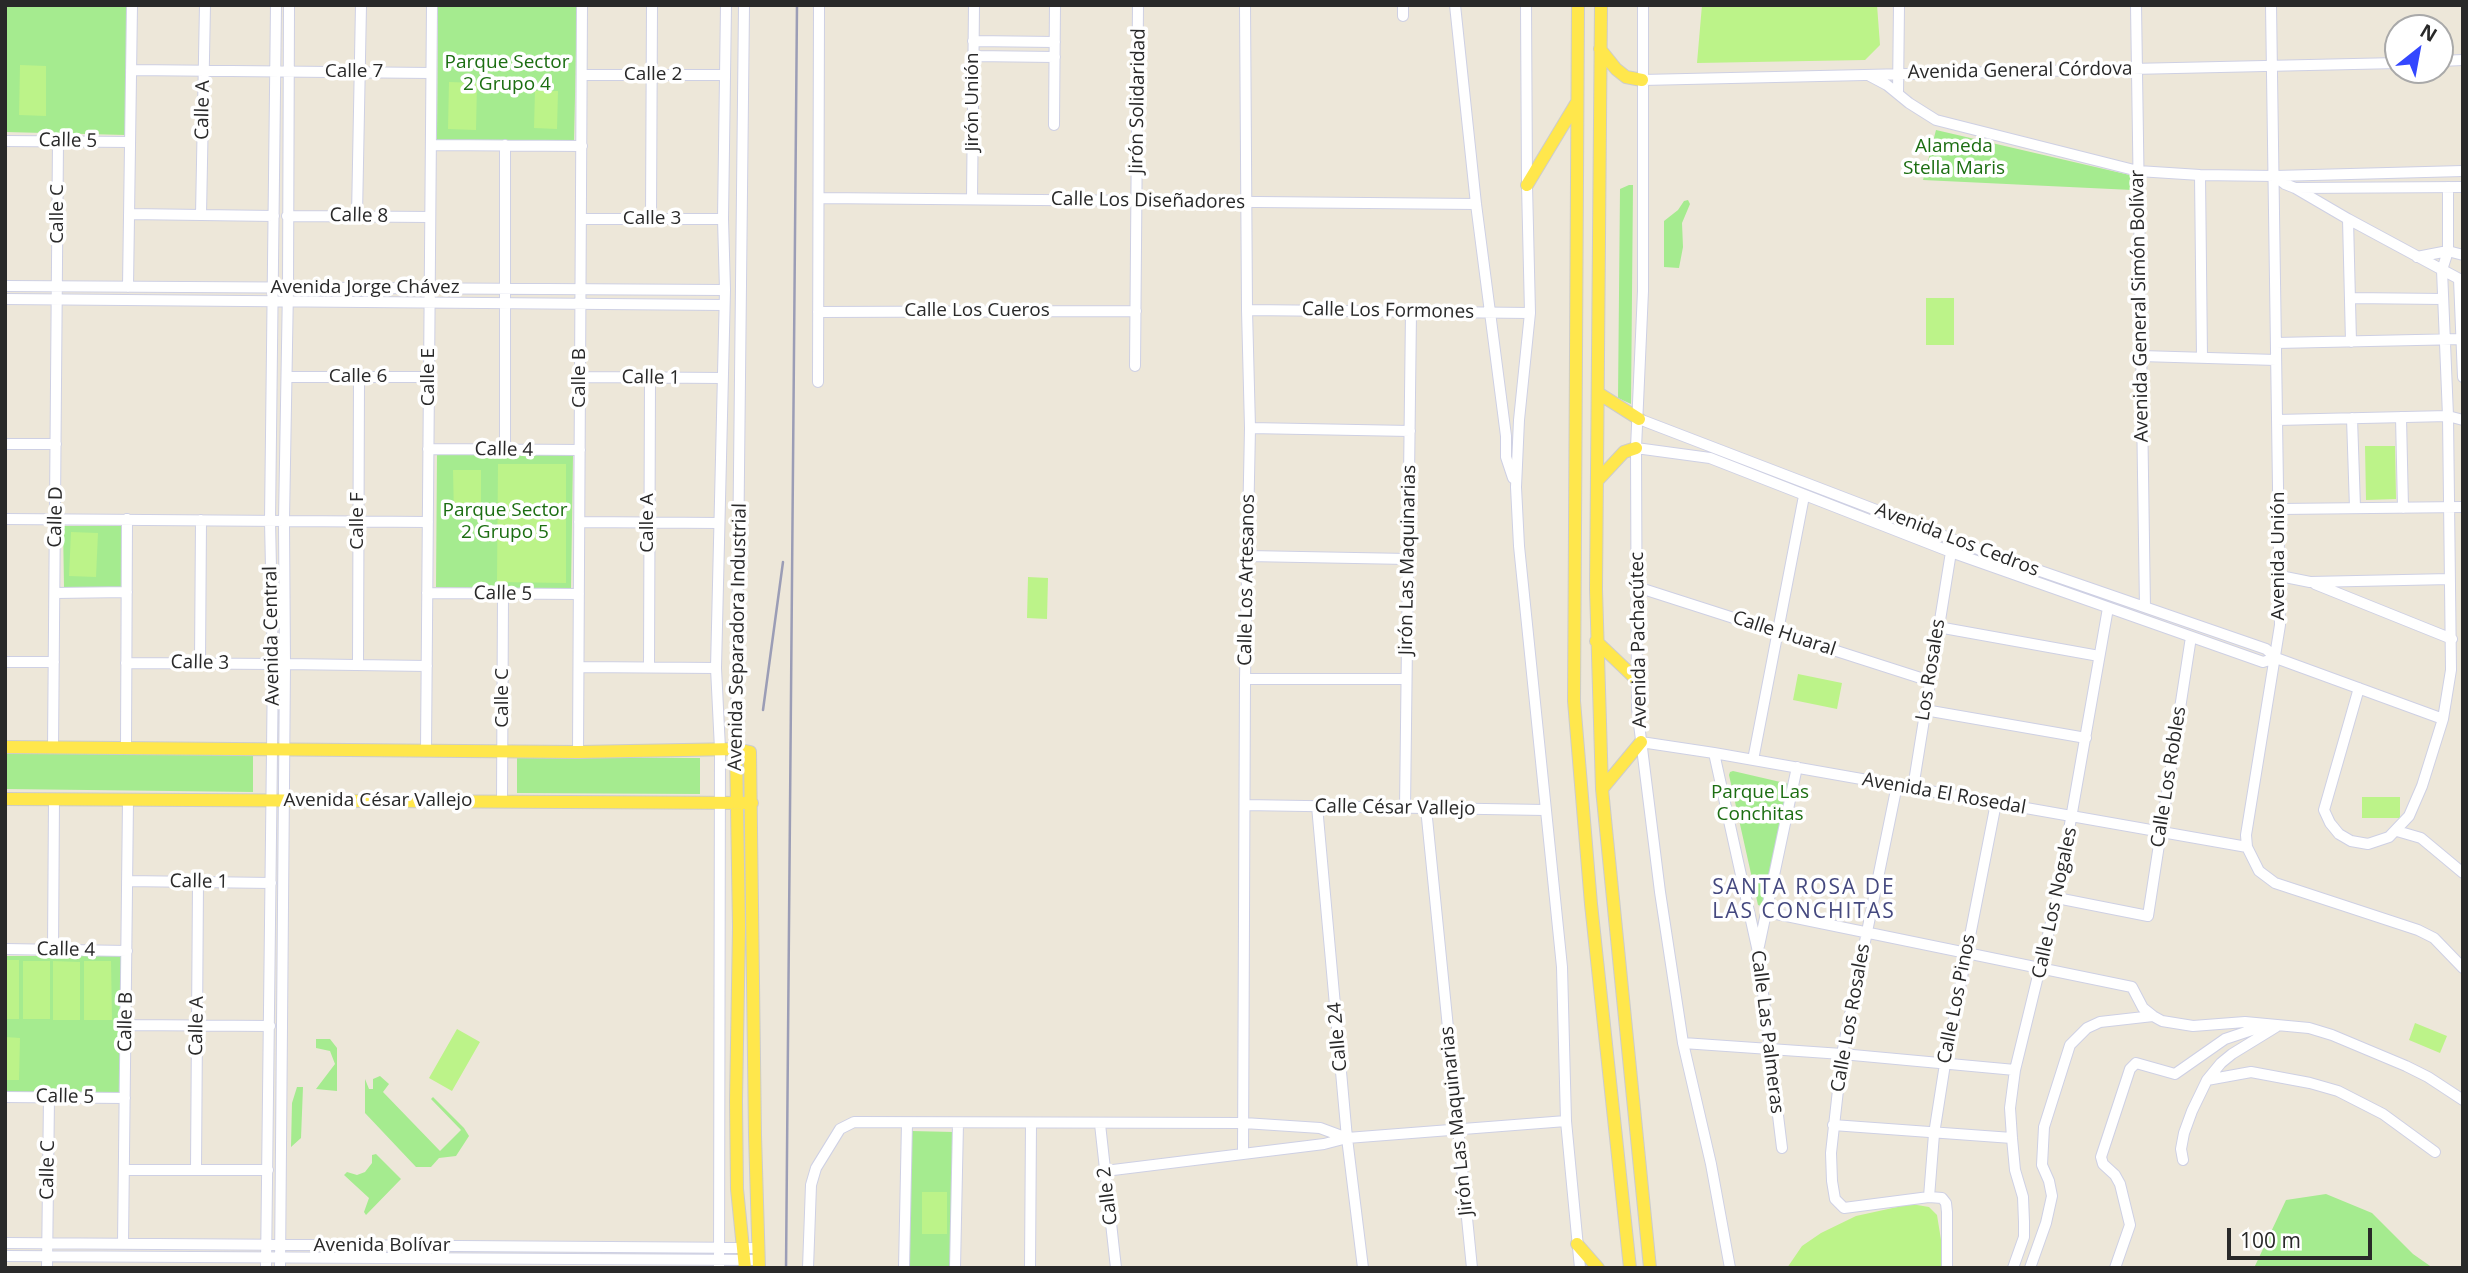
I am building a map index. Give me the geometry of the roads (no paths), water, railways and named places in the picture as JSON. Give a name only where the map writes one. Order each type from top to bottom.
[{"type":"main road","points":[[1567,5],[1578,24]]},
{"type":"main road","points":[[1578,5],[1574,701],[1599,976],[1630,1268]]},
{"type":"main road","points":[[1601,5],[1596,641],[1602,789],[1650,1268]]},
{"type":"main road","points":[[1600,48],[1616,69],[1626,77],[1643,80]]},
{"type":"main road","points":[[1527,185],[1577,101]]},
{"type":"main road","points":[[1598,393],[1639,419]]},
{"type":"main road","points":[[1597,481],[1623,452],[1636,448]]},
{"type":"main road","points":[[1573,527],[1597,527]]},
{"type":"main road","points":[[1596,641],[1637,680]]},
{"type":"main road","points":[[1602,789],[1641,743]]},
{"type":"main road","points":[[5,747],[578,752],[736,749]]},
{"type":"main road","name":"Avenida Separadora Industrial","points":[[745,1259],[737,1189],[739,927],[736,749],[750,752],[759,1259]]},
{"type":"main road","name":"Avenida César Vallejo","points":[[5,799],[752,803]]},
{"type":"main road","points":[[1599,976],[1620,974]]},
{"type":"main road","points":[[1577,1244],[1598,1268]]},
{"type":"street","points":[[128,287],[132,5]]},
{"type":"street","name":"Calle A","points":[[201,215],[205,5]]},
{"type":"street","name":"Avenida Central","points":[[276,5],[270,521],[279,664]]},
{"type":"street","name":"Avenida Central","points":[[280,1257],[278,801],[287,377],[289,5]]},
{"type":"street","points":[[357,216],[361,5]]},
{"type":"street","name":"Calle E","points":[[426,750],[432,5]]},
{"type":"street","name":"Calle B","points":[[578,752],[582,5]]},
{"type":"street","points":[[651,219],[652,5]]},
{"type":"street","name":"Avenida Separadora Industrial","points":[[720,1264],[720,749],[716,668],[725,290],[723,219],[726,5]]},
{"type":"street","name":"Avenida Separadora Industrial","points":[[736,749],[744,5]]},
{"type":"street","points":[[818,382],[819,5]]},
{"type":"street","name":"Jirón Unión","points":[[972,199],[974,5]]},
{"type":"street","points":[[1054,125],[1055,5]]},
{"type":"street","name":"Jirón Solidaridad","points":[[1135,366],[1139,5]]},
{"type":"street","name":"Calle Los Artesanos","points":[[1243,1154],[1245,680],[1250,428],[1245,5]]},
{"type":"street","points":[[1455,5],[1506,457],[1516,487]]},
{"type":"street","points":[[1526,5],[1530,313],[1519,420],[1516,487],[1562,967],[1566,1121],[1580,1268]]},
{"type":"street","name":"Avenida Pachacútec","points":[[1643,5],[1643,250],[1636,448],[1637,680],[1641,743],[1683,1043],[1711,1164],[1730,1268]]},
{"type":"street","points":[[1898,94],[1899,5]]},
{"type":"street","name":"Avenida General Simón Bolívar","points":[[2136,5],[2145,607]]},
{"type":"street","name":"Avenida Unión","points":[[2246,847],[2280,625],[2271,5]]},
{"type":"street","points":[[973,41],[1055,43]]},
{"type":"street","points":[[973,56],[1055,57]]},
{"type":"street","name":"Avenida General Córdova","points":[[1643,80],[2384,63]]},
{"type":"street","points":[[131,70],[276,72]]},
{"type":"street","name":"Calle 7","points":[[276,72],[431,73]]},
{"type":"street","name":"Calle 2","points":[[582,75],[724,75]]},
{"type":"street","points":[[1868,75],[1881,81],[1936,120],[2138,171],[2275,176],[2463,171]]},
{"type":"street","name":"Calle 5","points":[[5,141],[130,142]]},
{"type":"street","name":"Calle C","points":[[58,141],[58,293]]},
{"type":"street","points":[[431,145],[582,146]]},
{"type":"street","points":[[505,145],[505,450]]},
{"type":"street","points":[[2200,175],[2202,358]]},
{"type":"street","points":[[2275,176],[2285,184],[2461,280],[2463,377]]},
{"type":"street","points":[[2359,688],[2324,810],[2339,834],[2351,841],[2368,844],[2397,831],[2409,816],[2422,786],[2443,719],[2451,670],[2448,416],[2442,270],[2448,251],[2448,187]]},
{"type":"street","points":[[2295,188],[2463,187]]},
{"type":"street","name":"Calle Los Diseñadores","points":[[820,198],[1476,204]]},
{"type":"street","points":[[129,214],[274,216]]},
{"type":"street","name":"Calle 8","points":[[287,216],[430,217]]},
{"type":"street","name":"Calle 3","points":[[581,219],[723,219]]},
{"type":"street","points":[[2348,219],[2351,342]]},
{"type":"street","points":[[2417,257],[2448,251],[2463,255]]},
{"type":"street","name":"Avenida Jorge Chávez","points":[[5,286],[58,293],[288,301],[724,305]]},
{"type":"street","name":"Avenida Jorge Chávez","points":[[5,299],[128,287],[725,290]]},
{"type":"street","name":"Calle D","points":[[53,748],[58,293]]},
{"type":"street","points":[[2350,298],[2443,299]]},
{"type":"street","name":"Calle Los Formones","points":[[1247,310],[1530,313]]},
{"type":"street","name":"Calle Los Cueros","points":[[818,312],[1136,311]]},
{"type":"street","name":"Jirón Las Maquinarias","points":[[1405,808],[1411,312]]},
{"type":"street","points":[[2276,343],[2462,340]]},
{"type":"street","points":[[2141,356],[2276,360]]},
{"type":"street","name":"Calle 6","points":[[287,377],[429,377]]},
{"type":"street","name":"Calle F","points":[[358,665],[359,377]]},
{"type":"street","name":"Calle 1","points":[[580,377],[722,379]]},
{"type":"street","name":"Calle A","points":[[649,667],[650,378]]},
{"type":"street","points":[[2277,420],[2448,416],[2463,420]]},
{"type":"street","points":[[2401,417],[2403,508]]},
{"type":"street","points":[[2352,418],[2355,508]]},
{"type":"street","name":"Avenida Los Cedros","points":[[1639,419],[1991,554],[2266,649],[2276,658],[2443,719]]},
{"type":"street","points":[[1250,428],[1410,431]]},
{"type":"street","points":[[1662,451],[1664,428]]},
{"type":"street","points":[[5,444],[57,444]]},
{"type":"street","name":"Avenida Los Cedros","points":[[1636,448],[1710,458],[1951,552],[2108,608],[2263,662],[2276,658]]},
{"type":"street","name":"Calle 4","points":[[428,449],[580,450]]},
{"type":"street","points":[[1753,760],[1804,496]]},
{"type":"street","points":[[2280,509],[2463,507]]},
{"type":"street","points":[[5,519],[428,522]]},
{"type":"street","points":[[126,748],[127,520]]},
{"type":"street","points":[[200,663],[201,520]]},
{"type":"street","points":[[579,522],[719,523]]},
{"type":"street","name":"Los Rosales","points":[[1913,788],[1951,552]]},
{"type":"street","points":[[1248,556],[1408,559]]},
{"type":"street","points":[[2280,576],[2310,582],[2452,639]]},
{"type":"street","points":[[2310,582],[2450,579]]},
{"type":"street","name":"Calle Huaral","points":[[1637,587],[1930,681]]},
{"type":"street","points":[[55,593],[127,592]]},
{"type":"street","name":"Calle 5","points":[[427,593],[579,594]]},
{"type":"street","name":"Calle C","points":[[502,801],[503,594]]},
{"type":"street","name":"Calle Los Nogales","points":[[2013,1268],[2024,1237],[2023,1198],[2015,1170],[2011,1139],[2010,1108],[2015,1070],[2057,898],[2108,608]]},
{"type":"street","points":[[1938,627],[2099,656]]},
{"type":"street","name":"Calle Los Robles","points":[[2057,898],[2148,916],[2191,637]]},
{"type":"street","points":[[5,662],[54,662]]},
{"type":"street","name":"Calle 3","points":[[126,663],[279,664]]},
{"type":"street","points":[[279,664],[427,666]]},
{"type":"street","points":[[579,667],[716,668]]},
{"type":"street","points":[[1245,680],[1406,679]]},
{"type":"street","points":[[1925,710],[2086,738]]},
{"type":"street","name":"Avenida El Rosedal","points":[[1641,743],[1797,767],[2246,847]]},
{"type":"street","name":"Calle Las Palmeras","points":[[1714,753],[1758,952],[1782,1148]]},
{"type":"street","points":[[1758,952],[1797,767]]},
{"type":"street","name":"Calle Los Rosales","points":[[1896,785],[1842,1054],[1833,1125],[1832,1181],[1835,1199],[1844,1208],[1929,1197]]},
{"type":"street","points":[[53,950],[54,799]]},
{"type":"street","name":"Calle B","points":[[123,1244],[128,800]]},
{"type":"street","name":"Avenida Central","points":[[266,1257],[271,883],[278,801]]},
{"type":"street","name":"Calle Los Pinos","points":[[1929,1197],[1944,1064],[1996,803]]},
{"type":"street","name":"Calle César Vallejo","points":[[1245,805],[1545,810]]},
{"type":"street","name":"Calle 24","points":[[1317,806],[1347,1138],[1363,1268]]},
{"type":"street","name":"Jirón Las Maquinarias","points":[[1426,808],[1472,1268]]},
{"type":"street","points":[[2397,831],[2421,838],[2463,873]]},
{"type":"street","points":[[2246,847],[2259,871],[2275,883],[2418,930],[2434,938],[2463,968]]},
{"type":"street","name":"Calle 1","points":[[127,881],[271,883]]},
{"type":"street","name":"Calle A","points":[[196,1170],[198,882]]},
{"type":"street","points":[[1767,912],[2132,987],[2143,1008],[2162,1021],[2193,1026],[2245,1022],[2309,1028],[2350,1041],[2428,1077],[2463,1100]]},
{"type":"street","name":"Calle 4","points":[[5,949],[127,951]]},
{"type":"street","points":[[2030,1268],[2046,1223],[2052,1196],[2042,1165],[2044,1127],[2070,1045],[2087,1028],[2100,1022],[2153,1017]]},
{"type":"street","points":[[2183,1160],[2181,1149],[2184,1133],[2207,1080],[2232,1054],[2277,1024]]},
{"type":"street","points":[[2115,1268],[2130,1225],[2119,1184],[2115,1175],[2103,1164],[2101,1157],[2130,1069],[2136,1063],[2175,1074],[2225,1039],[2277,1024]]},
{"type":"street","points":[[126,1025],[270,1027]]},
{"type":"street","points":[[1683,1043],[2015,1070]]},
{"type":"street","points":[[2207,1080],[2251,1072],[2338,1091],[2383,1114],[2435,1152]]},
{"type":"street","name":"Calle 5","points":[[5,1097],[125,1098]]},
{"type":"street","name":"Calle C","points":[[47,1244],[49,1097]]},
{"type":"street","points":[[1105,1171],[1324,1144],[1347,1138],[1566,1121]]},
{"type":"street","points":[[808,1268],[811,1185],[816,1168],[832,1138],[847,1124],[854,1122],[1244,1123],[1320,1128],[1347,1138]]},
{"type":"street","points":[[904,1268],[907,1123]]},
{"type":"street","points":[[955,1268],[957,1123]]},
{"type":"street","points":[[1030,1268],[1034,1123]]},
{"type":"street","points":[[1034,1123],[1037,1268]]},
{"type":"street","name":"Calle 2","points":[[1100,1124],[1116,1268]]},
{"type":"street","points":[[1833,1125],[2011,1139]]},
{"type":"street","points":[[124,1170],[268,1170]]},
{"type":"street","points":[[1929,1197],[1942,1198],[1946,1203],[1947,1268]]},
{"type":"street","name":"Avenida Bolívar","points":[[5,1243],[123,1244],[266,1257]]},
{"type":"street","points":[[47,1244],[47,1262]]},
{"type":"street","points":[[568,1248],[568,1260]]},
{"type":"street","name":"Avenida Bolívar","points":[[5,1256],[47,1262],[568,1248],[720,1248],[745,1259]]},
{"type":"street","points":[[603,1248],[603,1261]]},
{"type":"street","name":"Avenida Bolívar","points":[[380,1253],[720,1264],[759,1259]]},
{"type":"railway","points":[[786,1268],[797,5]]},
{"type":"railway","points":[[763,710],[783,562]]},
{"type":"district","name":"SANTA ROSA DE LAS CONCHITAS","points":[[1804,900]]},
{"type":"park label","name":"Parque Sector 2 Grupo 4","points":[[507,74]]},
{"type":"park label","name":"Alameda Stella Maris","points":[[1954,158]]},
{"type":"park label","name":"Parque Sector 2 Grupo 5","points":[[505,522]]},
{"type":"park label","name":"Parque Las Conchitas","points":[[1760,804]]}]
